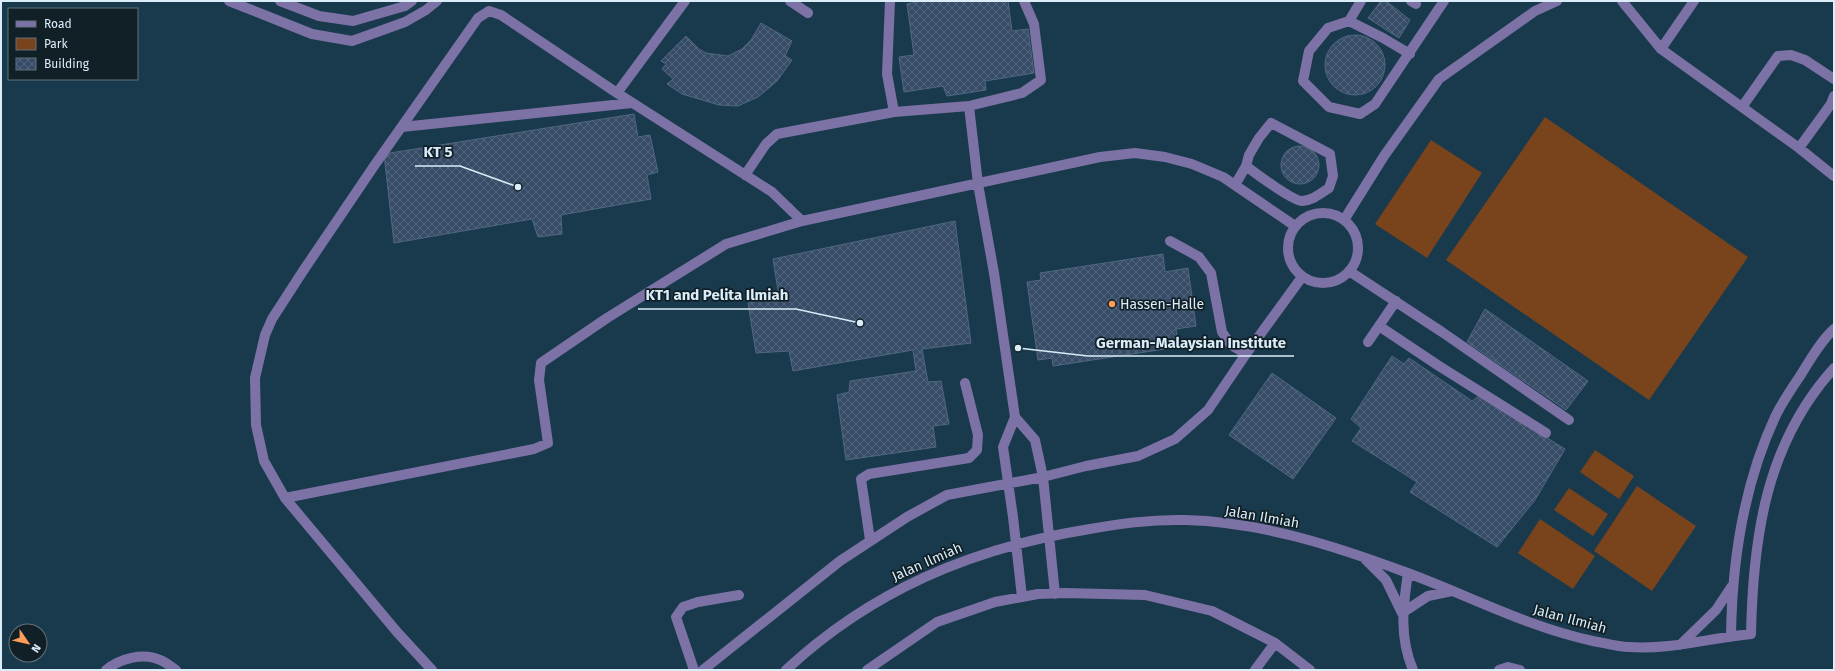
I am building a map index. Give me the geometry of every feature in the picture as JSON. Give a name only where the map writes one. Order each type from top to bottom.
[{"type":"street","points":[[229,1],[312,34],[352,41],[405,22],[426,10],[437,1]]},
{"type":"street","points":[[280,1],[319,16],[353,21],[404,6],[412,1]]},
{"type":"street","points":[[617,93],[685,1]]},
{"type":"street","points":[[790,1],[808,13]]},
{"type":"street","points":[[890,1],[887,74],[894,112]]},
{"type":"street","points":[[745,175],[766,144],[777,134],[894,112],[969,106],[1022,93],[1041,80],[1034,24],[1024,1]]},
{"type":"street","points":[[1361,1],[1349,20],[1328,28],[1309,51],[1303,81],[1329,107],[1360,114],[1375,104],[1410,54],[1444,1]]},
{"type":"street","points":[[1344,220],[1384,156],[1439,79],[1535,11],[1557,1]]},
{"type":"street","points":[[1622,1],[1661,49],[1799,148],[1834,176]]},
{"type":"street","points":[[1661,49],[1694,1]]},
{"type":"street","points":[[432,670],[397,632],[285,498],[264,461],[256,425],[255,378],[265,335],[272,319],[303,271],[478,18],[488,11],[501,15],[632,104],[772,192],[802,221]]},
{"type":"street","points":[[1349,20],[1410,54]]},
{"type":"street","points":[[1742,107],[1778,56],[1791,55],[1805,60],[1834,79]]},
{"type":"street","points":[[1799,148],[1831,104],[1834,96]]},
{"type":"street","points":[[402,127],[632,104]]},
{"type":"street","points":[[969,106],[978,184],[994,273],[1014,417],[1003,447],[1022,597]]},
{"type":"street","points":[[1235,185],[1246,166],[1249,155],[1259,138],[1272,122],[1330,154],[1333,176],[1330,188],[1313,199],[1299,201],[1261,178],[1246,166]]},
{"type":"street","points":[[285,498],[534,449],[548,443],[539,380],[541,364],[607,318],[726,244],[802,221],[1100,157],[1135,153],[1165,157],[1192,164],[1223,177],[1296,226]]},
{"type":"street","points":[[1324,213],[1335,215],[1344,220],[1354,234],[1358,250],[1355,262],[1349,271],[1339,280],[1327,283],[1314,282],[1302,277],[1294,269],[1289,259],[1288,247],[1290,236],[1296,226],[1303,219],[1313,214],[1324,213]]},
{"type":"street","points":[[1170,241],[1199,257],[1211,273],[1222,332],[1231,345],[1246,354]]},
{"type":"street","points":[[1349,271],[1396,301],[1569,420]]},
{"type":"street","points":[[703,670],[840,561],[907,517],[947,495],[1043,478],[1086,466],[1138,456],[1175,439],[1208,410],[1246,354],[1302,277]]},
{"type":"street","points":[[1368,342],[1396,301]]},
{"type":"street","points":[[1379,326],[1446,371],[1546,433]]},
{"type":"street","points":[[1731,636],[1732,586],[1747,497],[1774,422],[1802,371],[1827,335],[1834,330]]},
{"type":"street","name":"Jalan Ilmiah","points":[[786,670],[822,638],[877,601],[942,569],[975,556],[1015,544],[1049,536],[1136,521],[1186,520],[1259,528],[1313,541],[1362,556],[1408,573],[1517,618],[1569,636],[1627,647],[1680,645],[1751,634],[1752,589],[1756,552],[1772,476],[1794,427],[1808,402],[1834,368]]},
{"type":"street","points":[[870,540],[861,480],[869,474],[969,458],[977,450],[978,436],[965,383]]},
{"type":"street","points":[[1014,417],[1035,440],[1043,478],[1055,594]]},
{"type":"street","points":[[1362,556],[1386,580],[1402,613]]},
{"type":"street","points":[[1408,573],[1402,613],[1405,640],[1413,670]]},
{"type":"street","points":[[1680,645],[1716,610],[1732,586]]},
{"type":"street","points":[[1402,613],[1428,596],[1452,591]]},
{"type":"street","points":[[867,670],[937,622],[995,602],[1022,597],[1055,594],[1145,595],[1212,611],[1275,643],[1310,670]]},
{"type":"street","points":[[694,670],[676,617],[683,607],[698,602],[739,595]]},
{"type":"street","points":[[1255,670],[1275,643]]},
{"type":"street","points":[[106,670],[112,665],[127,659],[143,657],[159,659],[176,670]]},
{"type":"street","points":[[1499,670],[1508,667],[1520,670]]},
{"type":"green space","points":[[1545,117],[1748,257],[1649,400],[1446,260]]},
{"type":"green space","points":[[1431,140],[1482,173],[1427,258],[1375,224]]},
{"type":"green space","points":[[1595,450],[1634,476],[1619,499],[1580,472]]},
{"type":"green space","points":[[1637,486],[1696,526],[1652,591],[1594,551]]},
{"type":"green space","points":[[1569,488],[1608,514],[1593,536],[1554,510]]},
{"type":"green space","points":[[1540,519],[1595,556],[1573,589],[1518,553]]},
{"type":"building","points":[[921,1],[1008,1],[1012,31],[1028,29],[1034,73],[985,81],[986,90],[947,96],[943,86],[904,92],[899,57],[914,55],[907,4]]},
{"type":"building","points":[[1381,1],[1386,1],[1410,20],[1399,38],[1368,18]]},
{"type":"building","points":[[761,23],[792,41],[785,56],[792,60],[777,81],[758,97],[738,106],[719,105],[682,94],[667,84],[673,79],[662,69],[666,64],[661,61],[686,36],[699,49],[706,53],[728,56],[742,49],[751,40]]},
{"type":"building","points":[[1349,35],[1361,35],[1377,43],[1383,53],[1385,65],[1383,77],[1377,87],[1361,95],[1349,95],[1333,87],[1325,71],[1325,59],[1333,43]]},
{"type":"building","points":[[634,114],[638,137],[650,135],[658,172],[647,175],[651,199],[561,215],[562,234],[538,237],[532,219],[394,243],[384,154]]},
{"type":"building","points":[[1300,146],[1310,149],[1316,155],[1319,165],[1316,175],[1310,181],[1300,184],[1290,181],[1284,175],[1281,165],[1284,155],[1290,149]]},
{"type":"building","points":[[955,221],[971,343],[922,349],[928,382],[941,381],[949,424],[933,426],[936,447],[846,460],[837,395],[849,392],[850,381],[916,371],[913,350],[793,371],[789,351],[756,353],[748,303],[779,297],[773,259]]},
{"type":"building","name":"Hassen-Halle","points":[[1163,254],[1165,272],[1188,268],[1196,326],[1176,329],[1178,347],[1053,366],[1052,358],[1038,360],[1027,282],[1041,280],[1040,273]]},
{"type":"building","points":[[1485,309],[1588,381],[1566,410],[1467,342]]},
{"type":"building","points":[[1392,356],[1404,364],[1409,358],[1472,401],[1479,396],[1565,449],[1535,500],[1497,547],[1410,492],[1417,482],[1352,441],[1361,428],[1351,419]]},
{"type":"building","points":[[1272,373],[1336,418],[1293,479],[1229,435]]},
{"type":"place","name":"KT 5","points":[[518,187]]},
{"type":"place","name":"Hassen-Halle","points":[[1112,304]]},
{"type":"place","name":"KT1 and Pelita Ilmiah","points":[[860,323]]},
{"type":"place","name":"German-Malaysian Institute","points":[[1018,348]]}]
